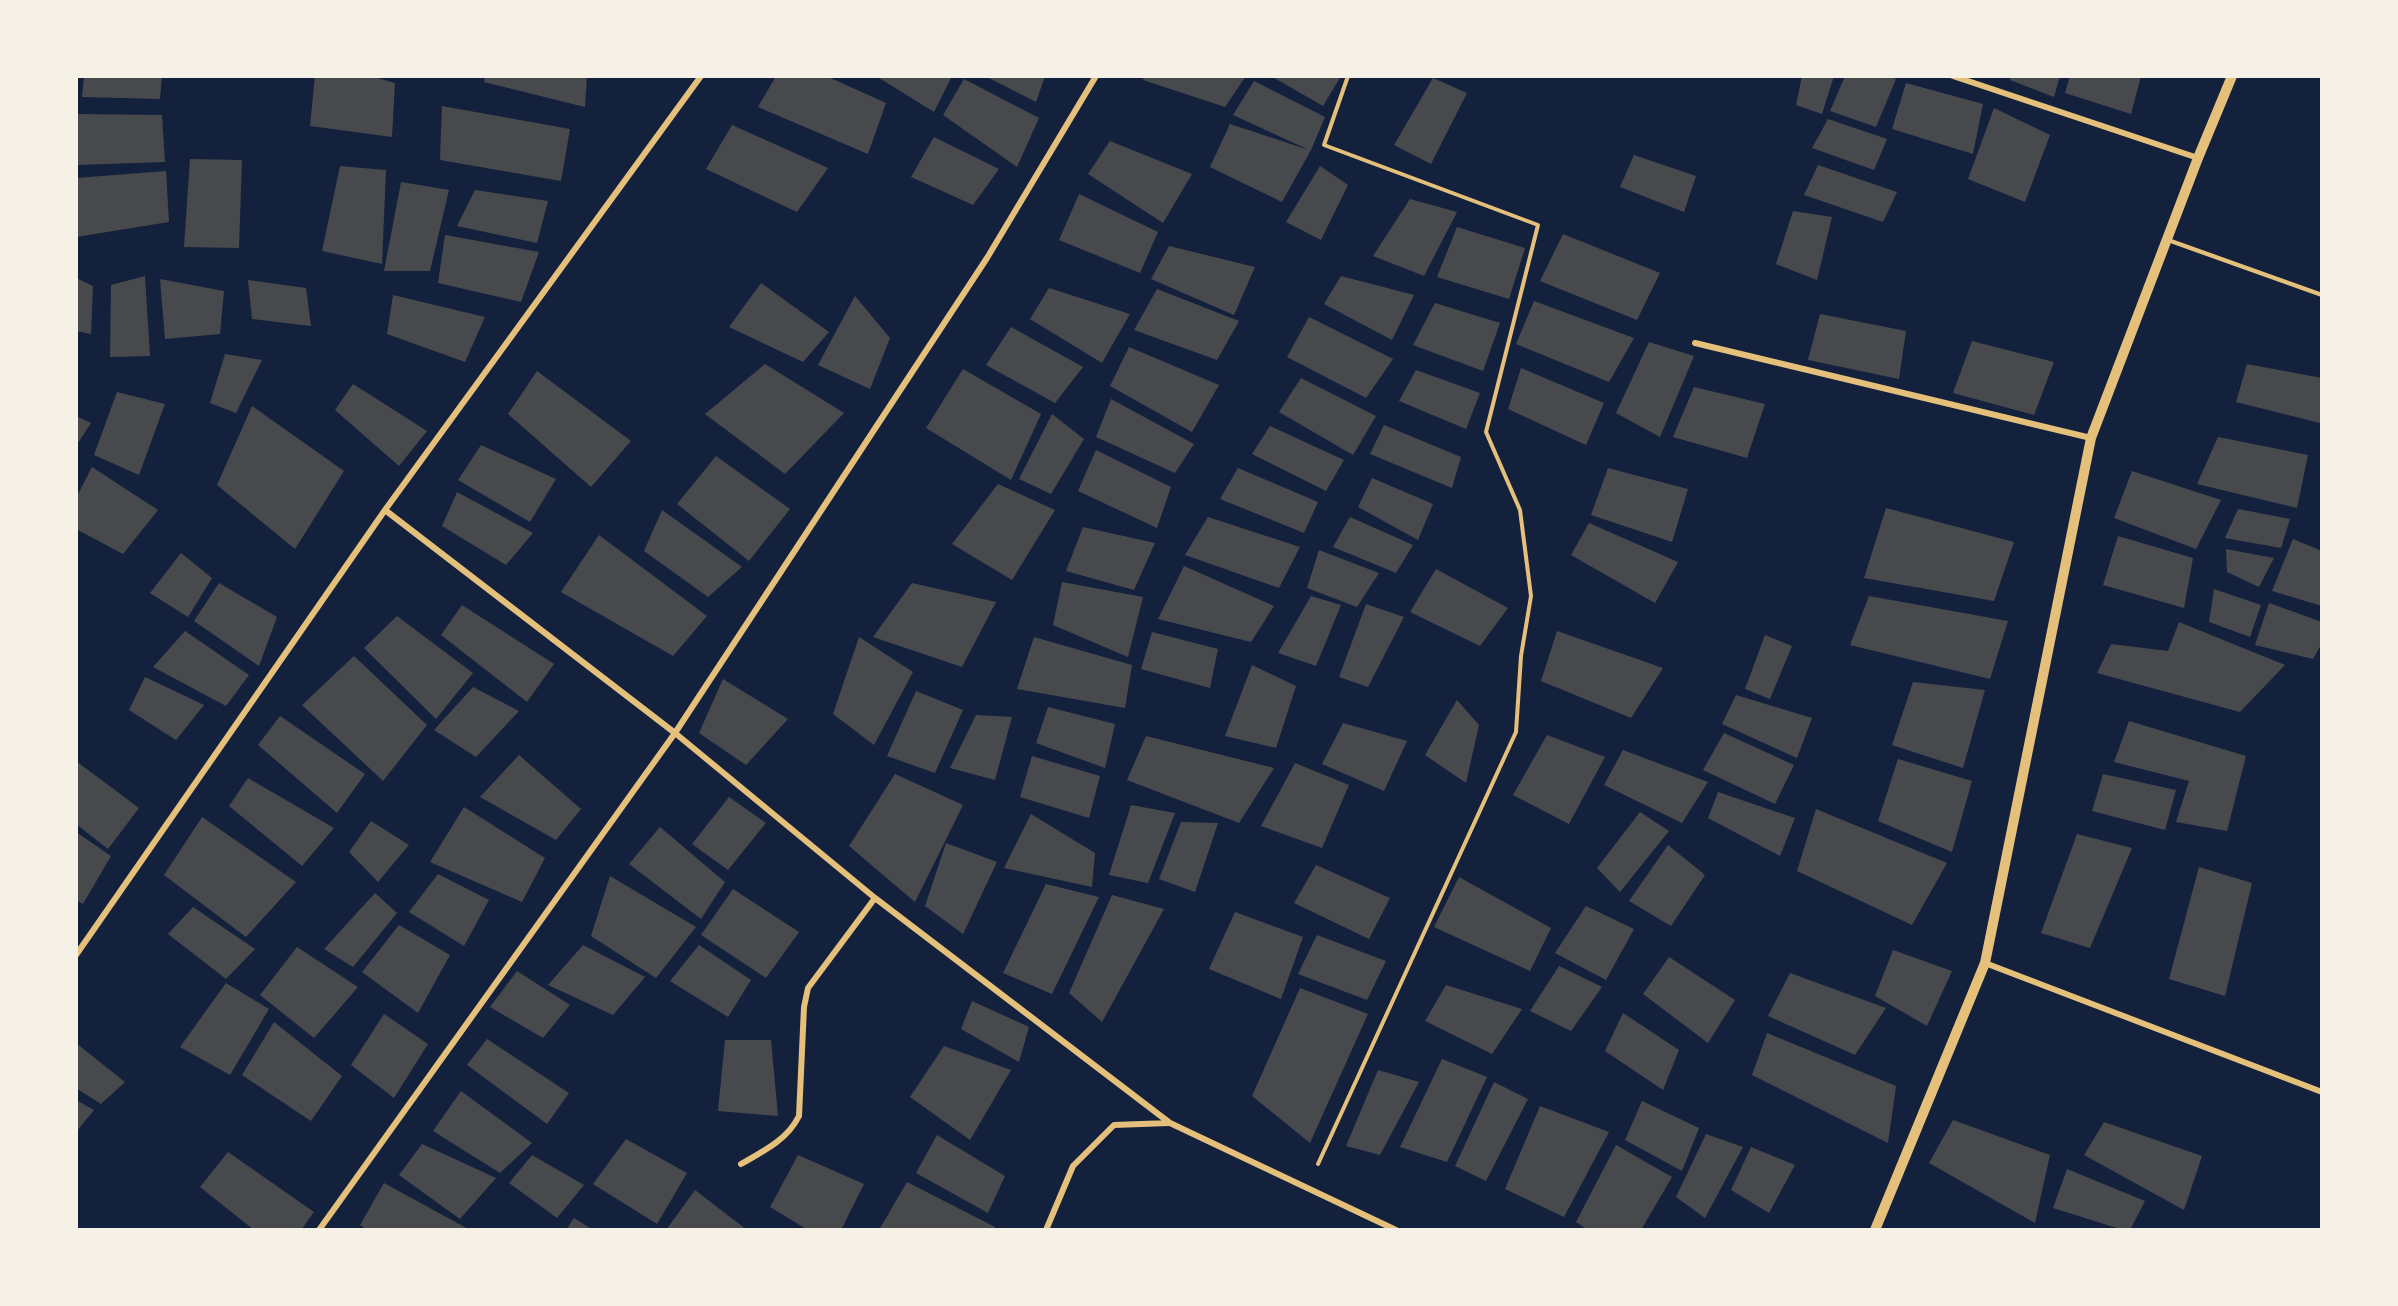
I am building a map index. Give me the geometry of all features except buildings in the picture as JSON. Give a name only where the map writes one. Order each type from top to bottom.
[{"type":"street","points":[[76,955],[386,510],[701,76]]},
{"type":"street","points":[[319,1230],[675,733],[987,258],[1096,76]]},
{"type":"street","points":[[1953,76],[2198,158]]},
{"type":"street","points":[[1875,1230],[1985,963],[2091,438],[2198,158],[2232,76]]},
{"type":"street","points":[[1695,343],[2091,438]]},
{"type":"street","points":[[386,510],[675,733],[875,897],[1170,1123],[1396,1230]]},
{"type":"street","points":[[741,1164],[770,1148],[791,1131],[799,1116],[804,1007],[808,988],[875,897]]},
{"type":"street","points":[[1985,963],[2322,1092]]},
{"type":"street","points":[[1046,1230],[1073,1166],[1114,1125],[1170,1123]]},
{"type":"lane","points":[[2168,240],[2322,295]]},
{"type":"path","points":[[1307,1187],[1516,732],[1521,656],[1531,596],[1520,510],[1486,432],[1538,225],[1324,145],[1348,76]]}]
